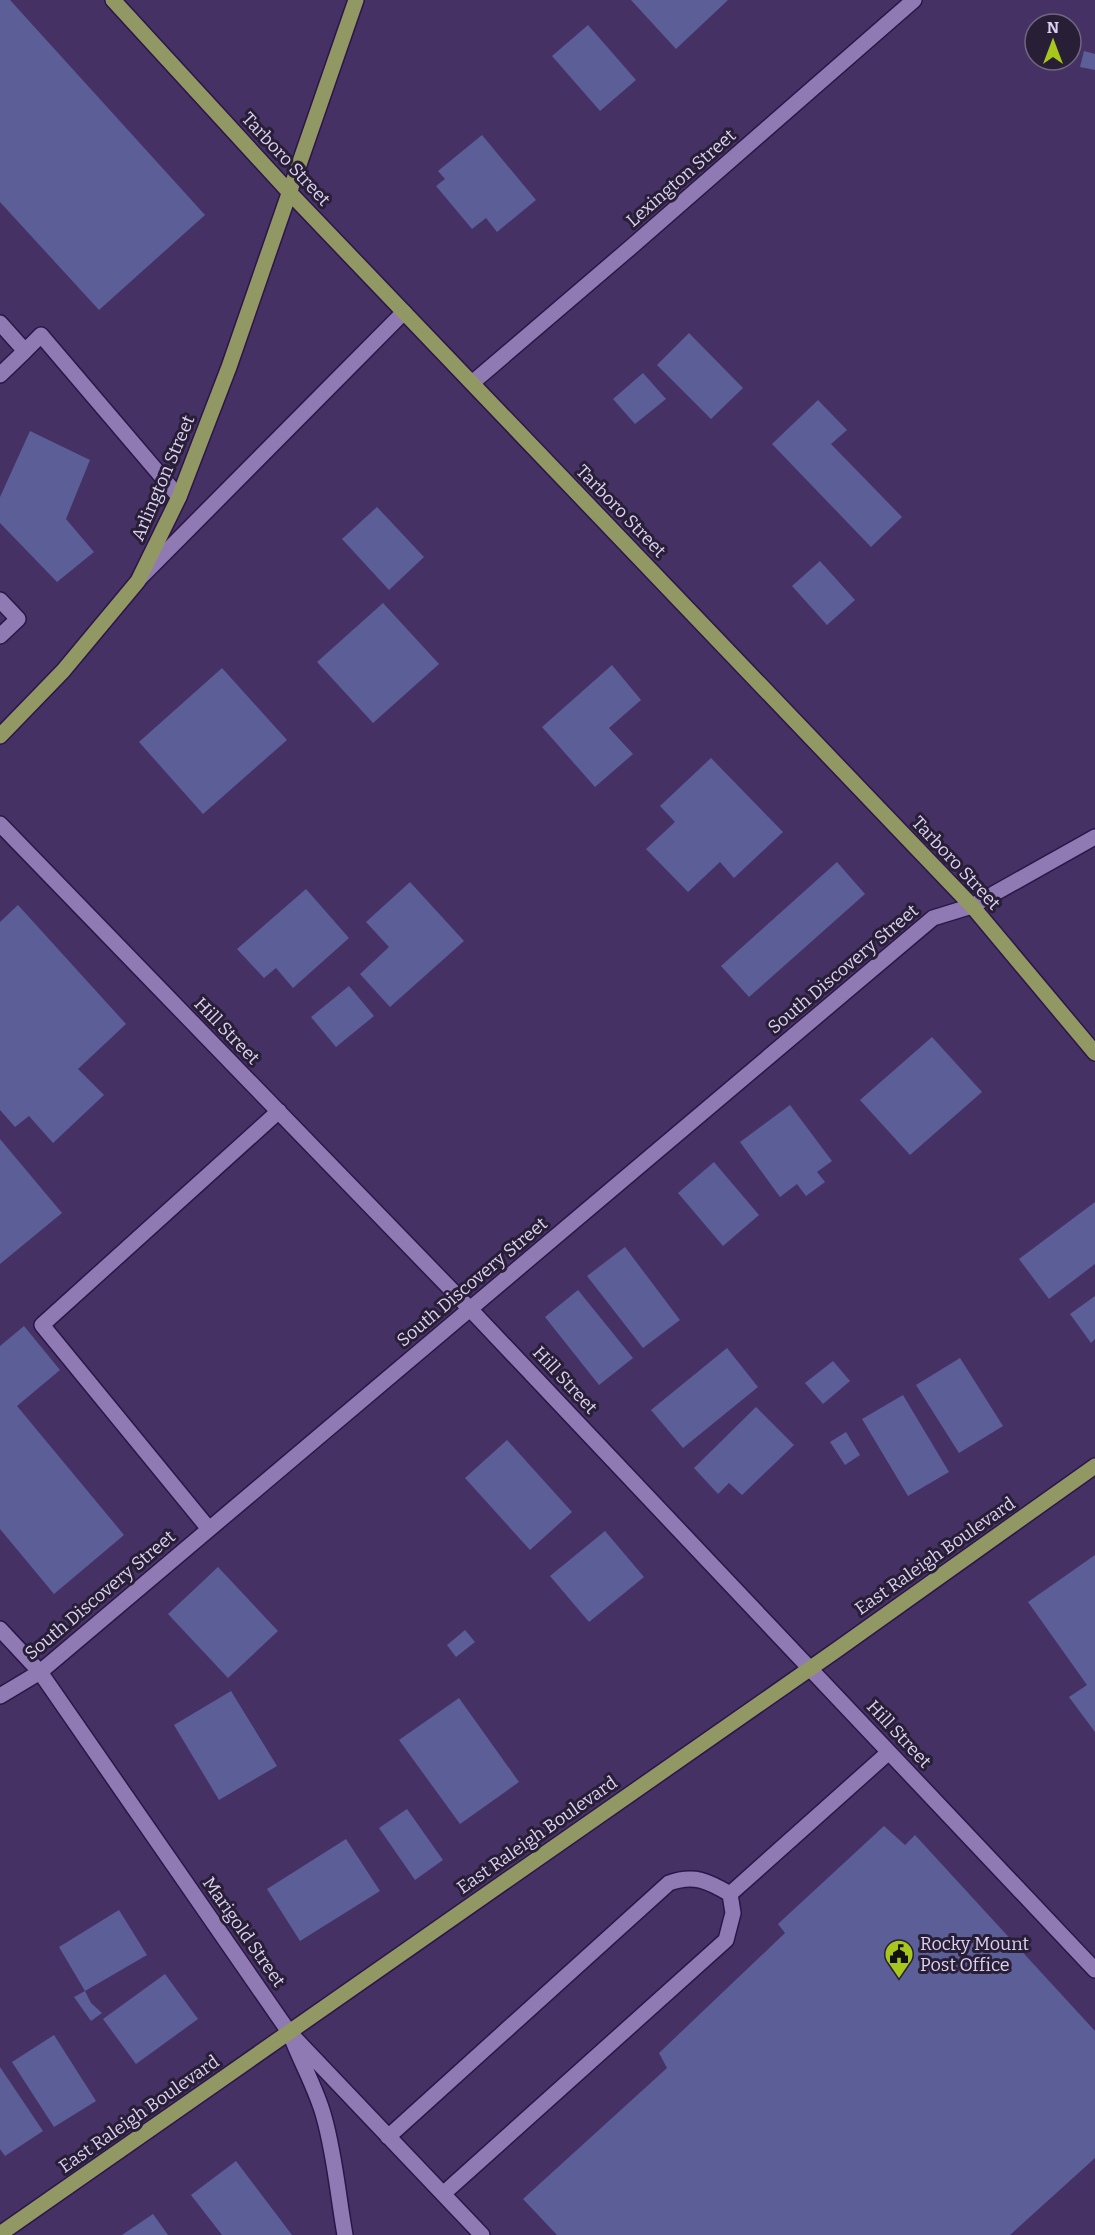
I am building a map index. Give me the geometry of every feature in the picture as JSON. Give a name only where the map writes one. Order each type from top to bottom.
[{"type":"main road","name":"Tarboro Street","points":[[113,0],[290,193],[972,906],[1095,1053]]},
{"type":"main road","name":"Arlington Street","points":[[0,736],[63,671],[138,581],[179,497],[229,367],[356,0]]},
{"type":"main road","name":"East Raleigh Boulevard","points":[[0,2234],[1095,1466]]},
{"type":"street","name":"Lexington Street","points":[[472,383],[914,0]]},
{"type":"street","points":[[138,581],[404,312]]},
{"type":"street","points":[[0,323],[26,351]]},
{"type":"street","points":[[0,375],[41,335],[179,497]]},
{"type":"street","points":[[0,600],[18,620],[0,636]]},
{"type":"street","name":"Hill Street","points":[[0,824],[470,1309],[1095,1970]]},
{"type":"street","name":"South Discovery Street","points":[[0,1696],[40,1672],[933,918],[972,906],[1095,837]]},
{"type":"street","points":[[209,1528],[42,1324],[279,1112]]},
{"type":"street","name":"Marigold Street","points":[[0,1629],[40,1672],[290,2032],[482,2235]]},
{"type":"street","points":[[730,1894],[889,1752]]},
{"type":"street","points":[[387,2137],[669,1883],[684,1878],[700,1879],[730,1894]]},
{"type":"street","points":[[442,2194],[726,1940],[733,1913],[730,1894]]},
{"type":"street","points":[[290,2032],[324,2115],[335,2163],[345,2235]]},
{"type":"building","points":[[0,0],[10,0],[205,215],[99,310],[0,202]]},
{"type":"building","points":[[631,0],[728,0],[676,49]]},
{"type":"building","points":[[588,25],[636,80],[600,111],[552,56]]},
{"type":"building","points":[[1084,51],[1095,54],[1095,70],[1083,68]]},
{"type":"building","points":[[482,135],[536,200],[497,232],[486,218],[472,229],[436,186],[445,179],[438,171]]},
{"type":"building","points":[[689,333],[743,388],[711,419],[657,365]]},
{"type":"building","points":[[643,373],[666,399],[635,424],[613,399]]},
{"type":"building","points":[[818,400],[847,430],[831,444],[902,517],[871,547],[772,444]]},
{"type":"building","points":[[30,431],[90,460],[66,519],[94,552],[57,582],[0,523],[0,497]]},
{"type":"building","points":[[377,507],[424,557],[389,590],[342,539]]},
{"type":"building","points":[[820,561],[855,600],[827,625],[792,586]]},
{"type":"building","points":[[383,603],[439,664],[373,723],[317,662]]},
{"type":"building","points":[[612,665],[641,700],[609,728],[633,754],[595,787],[542,727]]},
{"type":"building","points":[[222,668],[287,740],[203,814],[139,742]]},
{"type":"building","points":[[711,758],[783,832],[734,878],[720,862],[688,892],[646,849],[675,822],[660,806]]},
{"type":"building","points":[[837,862],[865,894],[749,997],[721,966]]},
{"type":"building","points":[[410,882],[464,941],[390,1007],[360,974],[389,947],[366,922]]},
{"type":"building","points":[[306,889],[349,938],[293,988],[276,968],[264,978],[237,949]]},
{"type":"building","points":[[18,905],[126,1024],[78,1069],[104,1095],[53,1143],[29,1116],[15,1127],[0,1110],[0,922]]},
{"type":"building","points":[[349,986],[374,1016],[336,1047],[311,1017]]},
{"type":"building","points":[[932,1037],[982,1092],[910,1155],[860,1100]]},
{"type":"building","points":[[790,1105],[832,1161],[817,1172],[825,1182],[806,1196],[797,1184],[780,1197],[740,1142]]},
{"type":"building","points":[[0,1139],[62,1213],[0,1264]]},
{"type":"building","points":[[714,1162],[759,1215],[723,1246],[678,1193]]},
{"type":"building","points":[[1095,1202],[1095,1264],[1049,1299],[1019,1259]]},
{"type":"building","points":[[625,1247],[680,1320],[643,1348],[587,1276]]},
{"type":"building","points":[[578,1290],[633,1358],[599,1385],[545,1317]]},
{"type":"building","points":[[1095,1296],[1095,1339],[1091,1343],[1070,1314]]},
{"type":"building","points":[[24,1326],[60,1370],[17,1406],[124,1535],[54,1594],[0,1529],[0,1346]]},
{"type":"building","points":[[727,1348],[758,1387],[683,1448],[651,1410]]},
{"type":"building","points":[[960,1358],[1003,1426],[959,1453],[916,1385]]},
{"type":"building","points":[[833,1361],[850,1381],[823,1404],[805,1383]]},
{"type":"building","points":[[903,1395],[949,1472],[908,1496],[862,1419]]},
{"type":"building","points":[[756,1407],[794,1445],[742,1495],[729,1483],[718,1494],[694,1468]]},
{"type":"building","points":[[846,1432],[860,1455],[845,1465],[830,1442]]},
{"type":"building","points":[[507,1440],[572,1512],[530,1550],[465,1478]]},
{"type":"building","points":[[605,1531],[644,1577],[589,1622],[550,1576]]},
{"type":"building","points":[[1095,1555],[1095,1732],[1069,1697],[1087,1685],[1028,1602]]},
{"type":"building","points":[[218,1567],[278,1631],[228,1678],[168,1614]]},
{"type":"building","points":[[465,1630],[475,1642],[456,1657],[447,1645]]},
{"type":"building","points":[[231,1691],[277,1766],[219,1800],[174,1725]]},
{"type":"building","points":[[459,1698],[519,1782],[460,1824],[399,1740]]},
{"type":"building","points":[[407,1809],[443,1860],[415,1880],[379,1828]]},
{"type":"building","points":[[884,1826],[905,1845],[915,1835],[1095,2031],[1095,2158],[1010,2235],[557,2235],[523,2199],[667,2068],[659,2053],[785,1933],[778,1924]]},
{"type":"building","points":[[346,1839],[380,1891],[300,1941],[267,1889]]},
{"type":"building","points":[[119,1910],[147,1955],[85,1991],[59,1947]]},
{"type":"building","points":[[165,1974],[198,2019],[136,2064],[103,2019]]},
{"type":"building","points":[[85,1991],[91,2003],[102,2013],[91,2021],[74,1997]]},
{"type":"building","points":[[54,2035],[96,2101],[54,2127],[12,2062]]},
{"type":"building","points":[[0,2067],[43,2131],[5,2156],[0,2149]]},
{"type":"building","points":[[236,2161],[292,2235],[222,2235],[191,2195]]},
{"type":"building","points":[[153,2214],[168,2235],[122,2235]]},
{"type":"place","name":"Rocky Mount Post Office","points":[[899,1980]]}]
